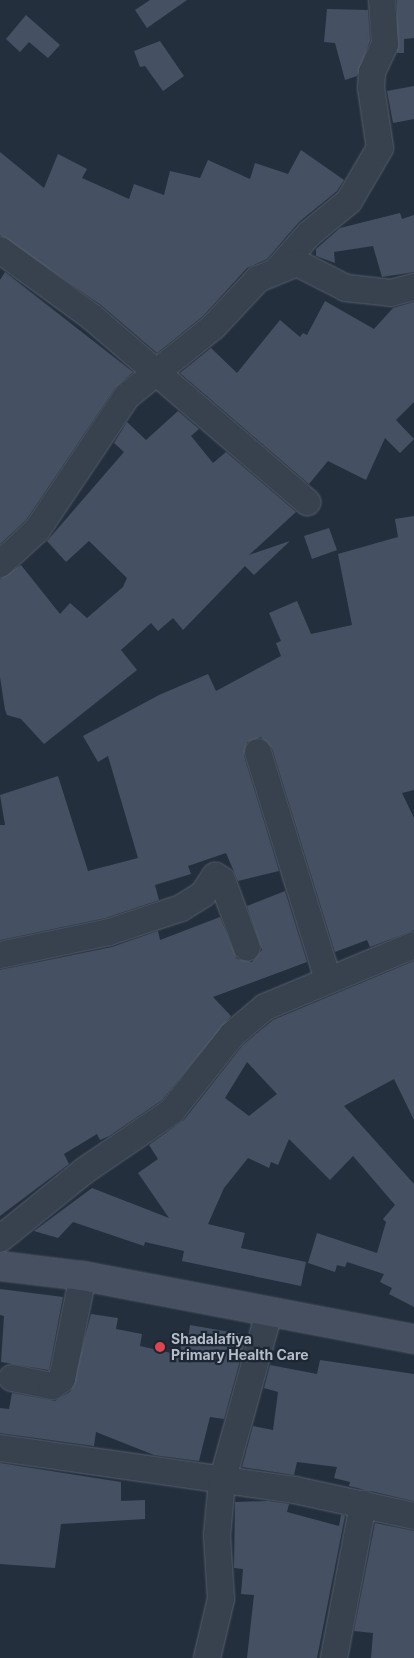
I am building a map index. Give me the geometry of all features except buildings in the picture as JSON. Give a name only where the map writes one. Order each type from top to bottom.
[{"type":"street","points":[[278,269],[309,234],[349,201],[380,148],[370,88],[372,72],[385,44],[382,0]]},
{"type":"street","points":[[0,250],[158,372],[307,502]]},
{"type":"street","points":[[0,564],[37,530],[127,396],[213,326],[258,280],[278,269],[298,263],[346,288],[391,293],[414,287]]},
{"type":"street","points":[[258,752],[328,979]]},
{"type":"street","points":[[0,955],[109,932],[181,908],[203,894],[215,876],[222,880],[247,948]]},
{"type":"street","points":[[0,1239],[84,1171],[172,1111],[232,1035],[265,1008],[328,979],[414,945]]},
{"type":"street","points":[[0,1266],[82,1276],[269,1313],[412,1334]]},
{"type":"street","points":[[12,1378],[52,1386],[62,1379],[82,1276]]},
{"type":"street","points":[[207,1658],[221,1599],[217,1535],[222,1482],[269,1313]]},
{"type":"street","points":[[0,1448],[222,1482],[295,1490],[414,1516]]},
{"type":"street","points":[[334,1658],[363,1504]]},
{"type":"place","name":"Shadalafiya Primary Health Care","points":[[160,1347]]}]
